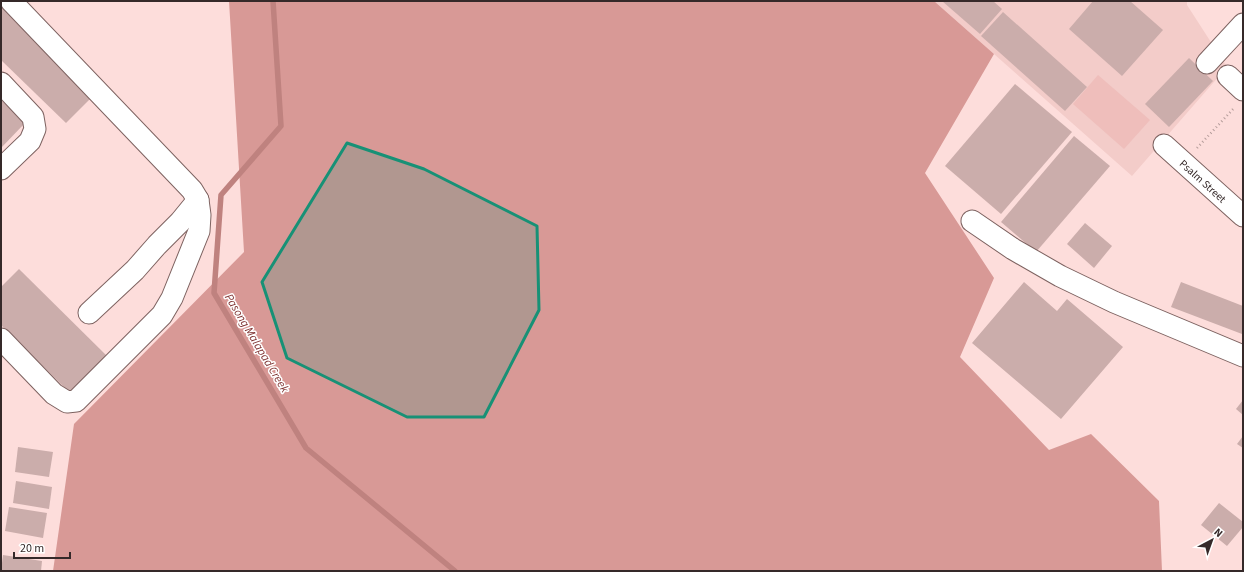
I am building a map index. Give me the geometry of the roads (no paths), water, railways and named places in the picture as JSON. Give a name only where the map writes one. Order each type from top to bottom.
[{"type":"street","points":[[1,339],[54,394],[67,402],[76,401],[162,315],[168,307],[199,231],[200,215],[198,200],[192,190],[11,1]]},
{"type":"street","points":[[1207,63],[1243,24]]},
{"type":"street","points":[[1228,76],[1240,97]]},
{"type":"street","points":[[1,83],[33,117],[35,129],[30,141],[1,169]]},
{"type":"street","name":"Psalm Street","points":[[1164,145],[1241,211]]},
{"type":"street","points":[[89,313],[136,270],[198,200]]},
{"type":"street","points":[[972,221],[1013,249],[1060,276],[1114,302],[1243,356]]},
{"type":"waterway","name":"Pasong Malapad Creek","points":[[273,1],[281,126],[221,195],[214,293],[306,448],[455,571]]}]
